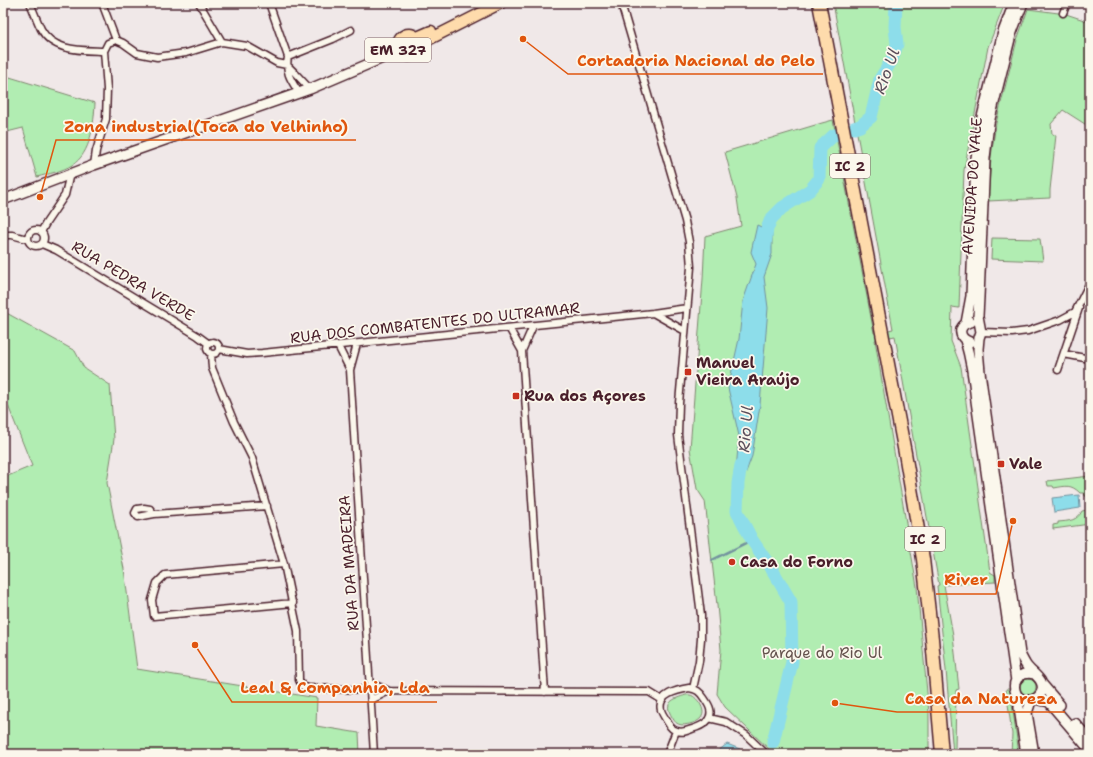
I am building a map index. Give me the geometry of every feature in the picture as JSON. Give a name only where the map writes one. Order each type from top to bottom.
[{"type":"highway","name":"IC 2","points":[[819,3],[905,453],[923,559],[942,754]]},
{"type":"highway","name":"IC 2","points":[[826,3],[929,558],[938,638],[948,754]]},
{"type":"main road","name":"EM 327","points":[[418,40],[410,34],[403,35],[398,40],[397,44],[399,51],[405,56],[412,56],[418,51],[418,40],[425,34],[487,3]]},
{"type":"main road","name":"EM 327","points":[[418,40],[501,3]]},
{"type":"main road","name":"AVENIDA DO VALE","points":[[1014,3],[1003,32],[980,122],[976,158],[971,296],[966,323],[962,326],[961,331],[962,337],[965,340],[973,372],[1016,681],[1014,689],[1019,697],[1018,708],[1026,754]]},
{"type":"main road","name":"AVENIDA DO VALE","points":[[1023,3],[1011,35],[989,123],[985,158],[978,316],[980,332],[978,349],[1020,654],[1026,665],[1034,674],[1038,676],[1042,684],[1090,740]]},
{"type":"main road","name":"EM 327","points":[[3,200],[70,173],[310,89],[399,51]]},
{"type":"main road","points":[[965,340],[972,342],[980,332],[976,323],[966,323]]},
{"type":"main road","points":[[1016,681],[1018,677],[1023,674],[1034,674]]},
{"type":"main road","points":[[1034,754],[1027,713],[1033,700],[1041,693],[1042,684]]},
{"type":"main road","points":[[1019,697],[1026,701],[1033,700],[1050,702],[1090,750]]},
{"type":"street","points":[[30,3],[41,30],[48,39],[58,46],[74,50],[104,51]]},
{"type":"street","points":[[102,3],[116,40]]},
{"type":"street","points":[[199,3],[222,42]]},
{"type":"street","points":[[269,3],[288,57],[286,65],[289,76],[299,93]]},
{"type":"street","points":[[621,3],[685,222],[689,242],[690,267],[678,415],[678,436],[702,615],[699,661],[693,689]]},
{"type":"street","points":[[1064,13],[1068,3]]},
{"type":"street","points":[[288,57],[351,30]]},
{"type":"street","points":[[94,165],[96,151],[106,119],[107,89],[104,51],[108,43],[116,40],[138,53],[157,57],[186,53],[222,42],[247,46],[277,63],[286,65],[310,89]]},
{"type":"street","points":[[41,232],[65,195],[70,173]]},
{"type":"street","points":[[33,230],[41,232],[44,236],[44,242],[42,244],[34,247],[29,244],[29,233],[33,230]]},
{"type":"street","points":[[3,235],[28,238]]},
{"type":"street","name":"RUA PEDRA VERDE","points":[[42,244],[56,250],[209,344]]},
{"type":"street","points":[[980,332],[1012,333],[1028,331],[1060,320],[1074,312],[1090,282]]},
{"type":"street","points":[[1058,370],[1080,303]]},
{"type":"street","name":"RUA DOS COMBATENTES DO ULTRAMAR","points":[[219,349],[247,354],[533,326],[687,308]]},
{"type":"street","points":[[653,313],[685,331]]},
{"type":"street","points":[[522,351],[533,326]]},
{"type":"street","points":[[509,328],[522,351],[545,692]]},
{"type":"street","points":[[212,354],[216,353],[219,349],[218,345],[214,342],[209,344],[207,348],[209,353],[212,354],[212,368],[234,422],[252,458],[284,564],[298,631],[299,680],[302,686],[308,688],[370,686],[389,691],[649,692],[662,700]]},
{"type":"street","name":"RUA DA MADEIRA","points":[[357,344],[350,370],[374,754]]},
{"type":"street","name":"RUA DA MADEIRA","points":[[338,346],[350,370]]},
{"type":"street","points":[[1064,354],[1090,359]]},
{"type":"street","points":[[154,514],[267,506]]},
{"type":"street","points":[[284,564],[165,574],[158,583],[152,600],[154,616],[293,603]]},
{"type":"street","points":[[685,689],[693,689],[700,693],[710,707],[709,718],[702,726],[683,732],[676,731],[670,727],[661,711],[660,707],[662,700],[668,694],[685,689]]},
{"type":"street","points":[[371,700],[389,691]]},
{"type":"street","points":[[709,718],[726,722],[746,735],[766,754]]},
{"type":"street","points":[[667,754],[676,731]]},
{"type":"green space","name":"Parque do Rio Ul","points":[[833,3],[1005,3],[988,47],[964,170],[959,308],[952,307],[951,341],[961,367],[990,572],[995,575],[995,582],[944,585],[953,635],[959,689],[956,690],[955,751],[969,754],[953,754],[937,586],[939,585],[895,336],[875,340],[917,587],[929,713],[929,754],[774,754],[725,707],[717,694],[721,650],[717,605],[705,501],[697,489],[690,449],[705,236],[741,226],[737,198],[725,152],[833,120],[874,333],[893,329]]},
{"type":"green space","points":[[1028,9],[1066,14],[1090,22],[1090,120],[1088,126],[1063,110],[1051,124],[1052,134],[1056,135],[1050,198],[988,201],[991,157],[996,123],[1017,40]]},
{"type":"green space","points":[[409,38],[414,40],[416,45],[414,50],[409,52],[404,50],[402,45],[404,40]]},
{"type":"green space","points":[[3,75],[95,103],[94,120],[87,146],[78,160],[72,165],[37,177],[23,128],[3,133]]},
{"type":"green space","points":[[992,238],[1040,239],[1043,261],[991,259]]},
{"type":"green space","points":[[3,311],[75,351],[84,368],[110,385],[114,439],[107,483],[124,569],[137,669],[317,698],[316,726],[359,733],[360,754],[3,754],[3,478],[32,466],[3,393]]},
{"type":"green space","points":[[1090,476],[1090,524],[1053,529],[1053,525],[1058,524],[1058,522],[1075,519],[1082,511],[1087,510],[1086,505],[1089,505],[1088,496],[1085,496],[1084,493],[1080,493],[1071,487],[1065,486],[1054,488],[1053,486],[1048,486],[1047,481]]},
{"type":"green space","points":[[1028,679],[1034,681],[1036,687],[1034,693],[1028,695],[1022,693],[1020,687],[1022,681]]},
{"type":"green space","points":[[1006,689],[1010,689],[1019,754],[1011,754],[1012,734]]},
{"type":"green space","points":[[686,695],[692,695],[699,702],[703,712],[700,719],[696,722],[682,725],[678,724],[672,717],[669,712],[669,705],[673,700]]},
{"type":"water","points":[[757,225],[772,232],[772,254],[764,277],[768,308],[760,405],[752,456],[743,480],[738,483],[736,470],[739,436],[728,388],[739,339],[743,301],[756,264],[751,252]]},
{"type":"water","points":[[1079,495],[1080,508],[1054,512],[1052,498]]},
{"type":"water","points":[[727,744],[740,749],[744,754],[714,754]]},
{"type":"waterway","name":"Rio Ul","points":[[854,128],[860,126],[871,117],[880,79],[892,60],[897,44],[895,27],[896,3]]},
{"type":"waterway","name":"Rio Ul","points":[[765,245],[767,229],[771,219],[782,208],[810,190],[819,179],[820,148],[834,135],[839,134]]},
{"type":"waterway","name":"Rio Ul","points":[[741,465],[738,483],[737,511],[752,540],[773,571],[791,602],[792,662],[773,742]]},
{"type":"waterway","points":[[712,560],[752,540]]},
{"type":"place","name":"Cortadoria Nacional do Pelo","points":[[523,39]]},
{"type":"place","name":"Zona industrial(Toca do Velhinho)","points":[[40,197]]},
{"type":"place","name":"Manuel Vieira Araújo","points":[[688,372]]},
{"type":"place","name":"Rua dos Açores","points":[[516,396]]},
{"type":"place","name":"Vale","points":[[1001,464]]},
{"type":"place","name":"River","points":[[1013,521]]},
{"type":"place","name":"Casa do Forno","points":[[732,562]]},
{"type":"place","name":"Leal & Companhia, Lda","points":[[195,645]]},
{"type":"place","name":"Casa da Natureza","points":[[835,703]]}]
